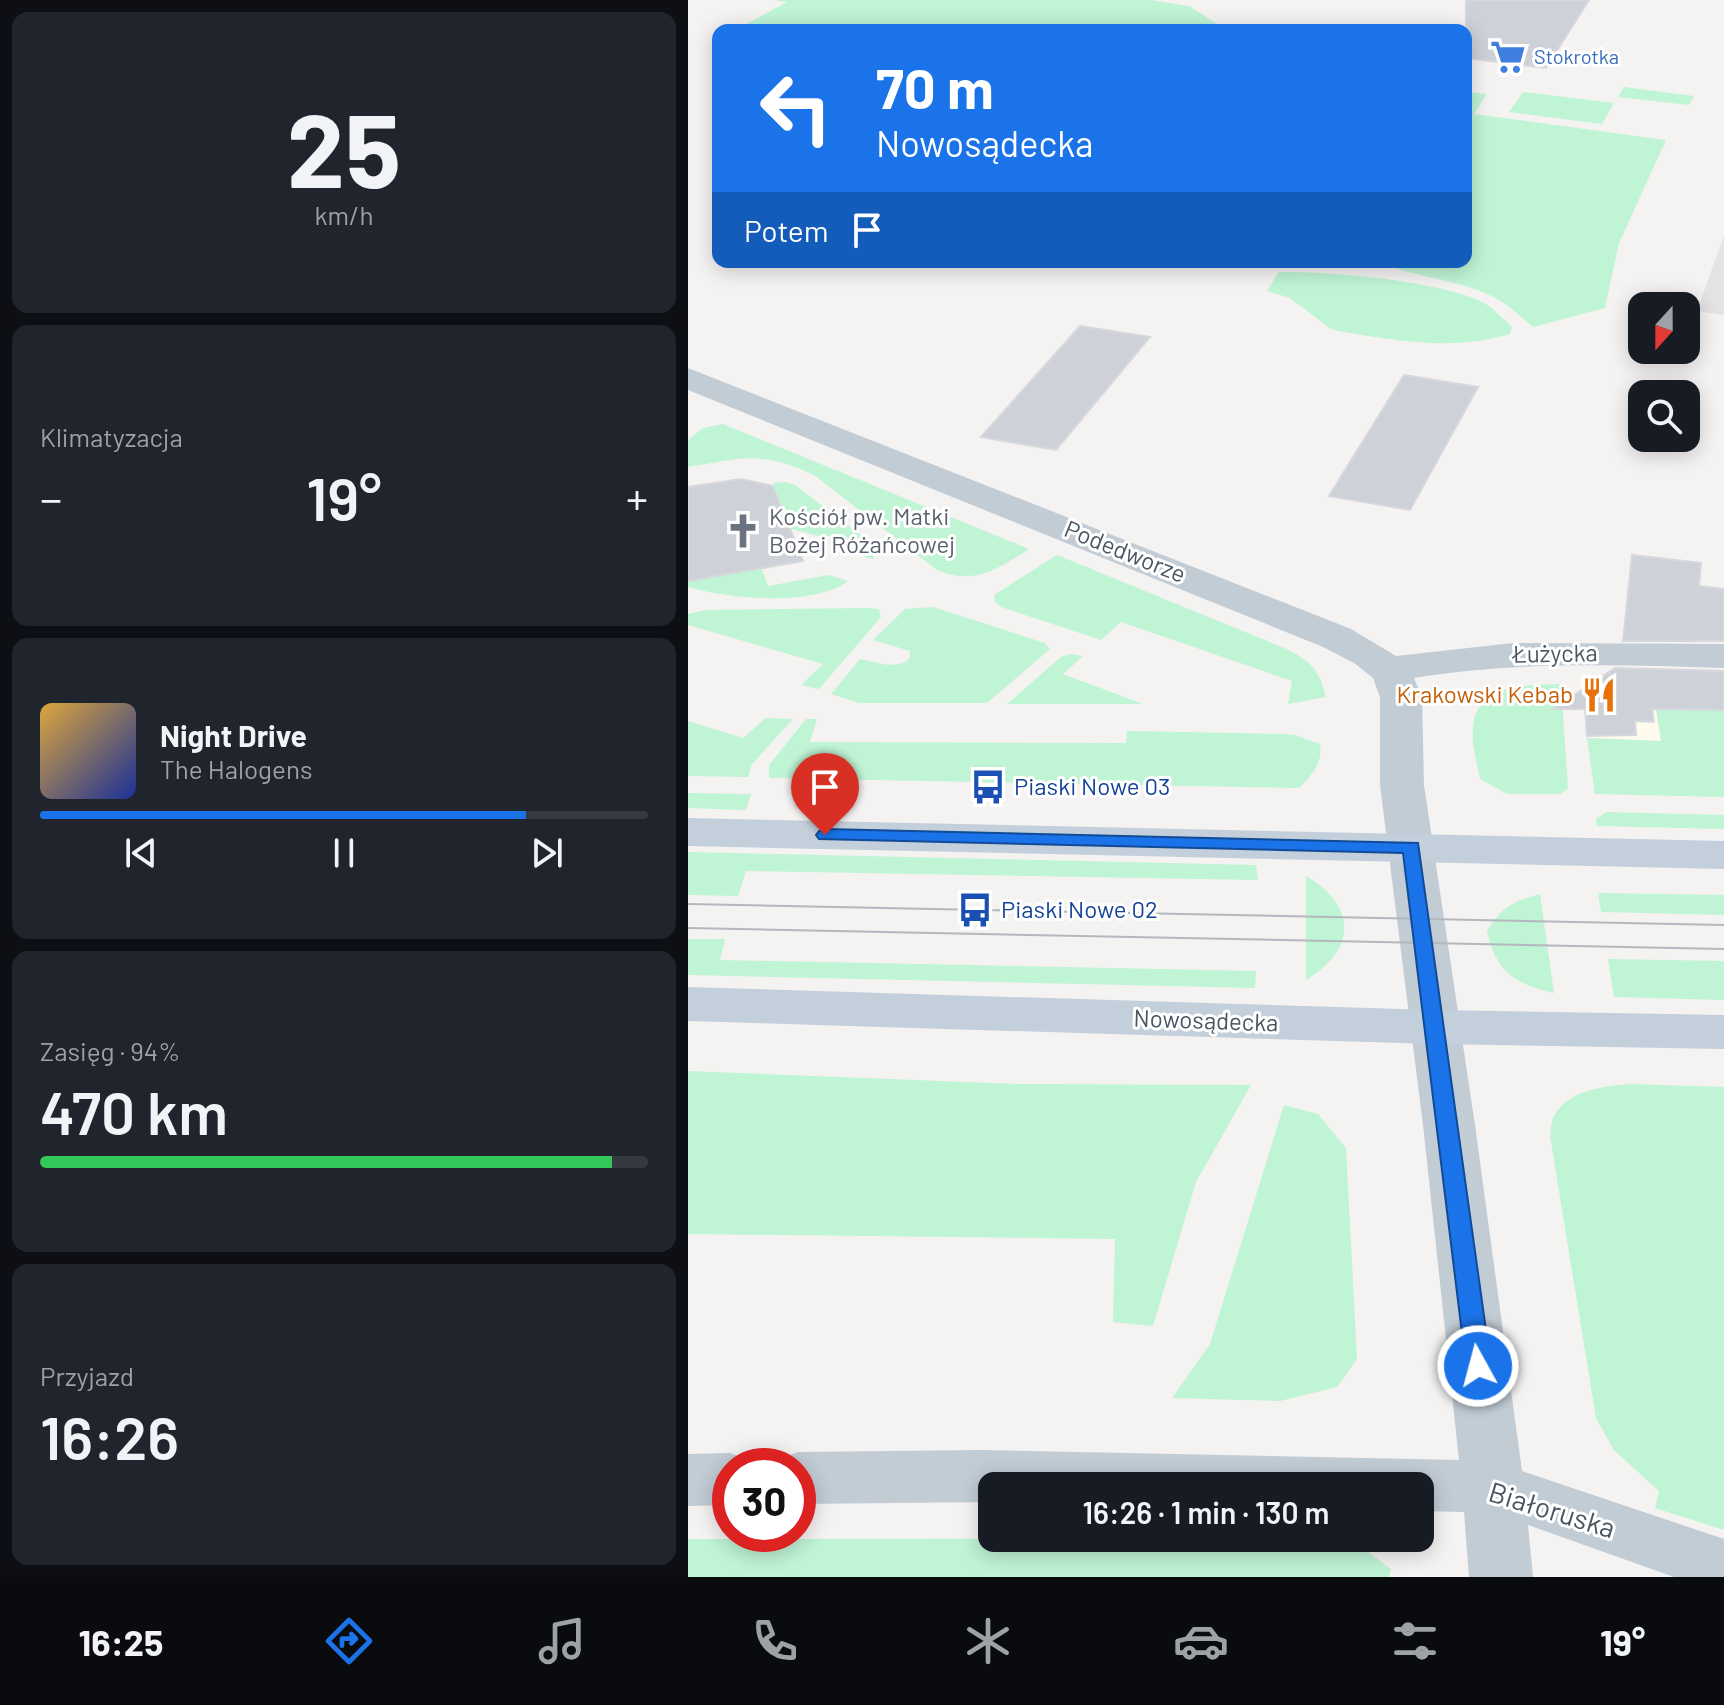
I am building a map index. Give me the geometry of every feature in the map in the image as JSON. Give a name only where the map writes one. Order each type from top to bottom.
[{"type":"main road","points":[[688,832],[1724,855]]},
{"type":"main road","name":"Nowosądecka","points":[[688,1004],[1435,1027],[1724,1032]]},
{"type":"street","name":"Podedworze","points":[[688,378],[1337,638],[1368,654],[1388,670]]},
{"type":"street","name":"Łużycka","points":[[1388,670],[1462,657],[1571,652],[1724,656]]},
{"type":"street","points":[[1388,670],[1398,685],[1401,697],[1402,785],[1493,1487],[1501,1577]]},
{"type":"street","name":"Białoruska","points":[[816,1478],[982,1476],[1493,1487],[1724,1567]]},
{"type":"street","points":[[688,1480],[712,1479]]},
{"type":"shaded area","points":[[1724,235],[1724,315],[1700,311],[1700,303]]},
{"type":"shaded area","points":[[1579,679],[1627,679],[1655,701],[1662,741],[1587,738]]},
{"type":"green space","points":[[772,0],[1151,0],[1189,6],[1217,24],[746,24],[787,2]]},
{"type":"green space","points":[[1624,87],[1694,96],[1689,105],[1618,97]]},
{"type":"green space","points":[[1523,92],[1614,103],[1602,124],[1509,112]]},
{"type":"green space","points":[[1472,93],[1487,94],[1474,114],[1666,140],[1619,243],[1605,308],[1533,327],[1485,293],[1394,268],[1472,268]]},
{"type":"green space","points":[[1279,272],[1388,279],[1447,290],[1489,306],[1512,327],[1510,334],[1446,343],[1403,341],[1339,331],[1331,329],[1290,298],[1267,291]]},
{"type":"green space","points":[[723,424],[1029,549],[986,573],[951,575],[937,570],[814,475],[795,467],[752,458],[688,467],[688,440],[703,428]]},
{"type":"green space","points":[[773,483],[795,485],[870,542],[875,551],[873,559],[854,554],[852,546],[846,544],[843,536],[819,536],[787,528],[785,513]]},
{"type":"green space","points":[[1057,555],[1289,650],[1314,669],[1326,697],[1288,704],[1292,681],[1121,622],[1101,640],[1001,607],[995,602],[994,595]]},
{"type":"green space","points":[[762,569],[768,586],[829,575],[848,581],[814,595],[770,598],[725,595],[688,587],[688,581]]},
{"type":"green space","points":[[933,607],[1045,643],[1050,649],[987,703],[859,703],[831,694],[860,659],[893,665],[910,658],[910,651],[873,640],[905,609]]},
{"type":"green space","points":[[879,609],[881,617],[819,689],[801,685],[823,664],[688,625],[688,614],[705,610]]},
{"type":"green space","points":[[1071,654],[1083,656],[1063,674],[1143,704],[1007,704],[1061,657]]},
{"type":"green space","points":[[1561,684],[1568,789],[1560,794],[1507,794],[1480,779],[1473,728],[1476,713],[1483,702],[1519,686]]},
{"type":"green space","points":[[1655,702],[1724,710],[1724,797],[1595,794],[1587,738],[1661,741]]},
{"type":"green space","points":[[766,718],[793,719],[752,764],[748,777],[688,776],[688,721],[743,738]]},
{"type":"green space","points":[[806,719],[817,719],[810,742],[1126,743],[1127,731],[1282,734],[1320,744],[1320,757],[1316,768],[1299,788],[769,778],[769,765]]},
{"type":"green space","points":[[688,793],[751,794],[746,810],[688,808]]},
{"type":"green space","points":[[1606,812],[1724,815],[1724,829],[1597,826],[1596,819]]},
{"type":"green space","points":[[688,852],[1256,865],[1258,880],[746,871],[738,896],[688,895]]},
{"type":"green space","points":[[1306,876],[1335,901],[1342,914],[1344,928],[1335,955],[1306,980]]},
{"type":"green space","points":[[1598,893],[1724,895],[1724,915],[1601,912]]},
{"type":"green space","points":[[1540,894],[1554,993],[1529,986],[1509,974],[1496,956],[1487,931],[1509,906]]},
{"type":"green space","points":[[688,939],[725,939],[720,960],[1256,971],[1255,988],[688,975]]},
{"type":"green space","points":[[1608,959],[1724,961],[1724,1000],[1614,997]]},
{"type":"green space","points":[[688,1071],[1021,1084],[1251,1085],[1196,1182],[1153,1326],[1113,1322],[1115,1239],[688,1234]]},
{"type":"green space","points":[[1630,1084],[1724,1087],[1724,1530],[1655,1508],[1659,1491],[1614,1450],[1596,1418],[1550,1136],[1554,1116],[1568,1100],[1599,1088]]},
{"type":"green space","points":[[1284,1105],[1318,1114],[1346,1148],[1357,1359],[1337,1387],[1280,1401],[1172,1398],[1210,1344]]},
{"type":"green space","points":[[688,1539],[712,1539],[712,1552],[816,1552],[816,1539],[978,1539],[978,1552],[1368,1552],[1391,1569],[1389,1577],[688,1577]]},
{"type":"building","points":[[1466,0],[1589,0],[1546,68],[1472,59],[1472,24],[1466,24]]},
{"type":"building","points":[[1080,326],[1150,337],[1056,450],[981,437]]},
{"type":"building","points":[[1404,375],[1478,387],[1410,510],[1329,496]]},
{"type":"building","name":"Kościół pw. Matki Bożej Różańcowej","points":[[741,479],[773,486],[803,561],[688,581],[688,487]]},
{"type":"building","points":[[1632,555],[1701,563],[1699,586],[1724,589],[1724,641],[1623,641]]},
{"type":"building","points":[[1615,668],[1724,671],[1724,710],[1652,709],[1654,722],[1635,721],[1636,735],[1587,736],[1585,709],[1553,709]]},
{"type":"tram line","points":[[688,904],[1724,925]]},
{"type":"tram line","points":[[688,928],[1724,949]]},
{"type":"place","name":"Stokrotka","points":[[1508,57]]},
{"type":"place","name":"Kościół pw. Matki Bożej Różańcowej","points":[[743,531]]},
{"type":"place","name":"Krakowski Kebab","points":[[1599,695]]},
{"type":"place","name":"Piaski Nowe 03","points":[[988,787]]},
{"type":"place","name":"Piaski Nowe 02","points":[[975,910]]},
{"type":"route","points":[[825,835],[1411,847],[1478,1366]]}]
